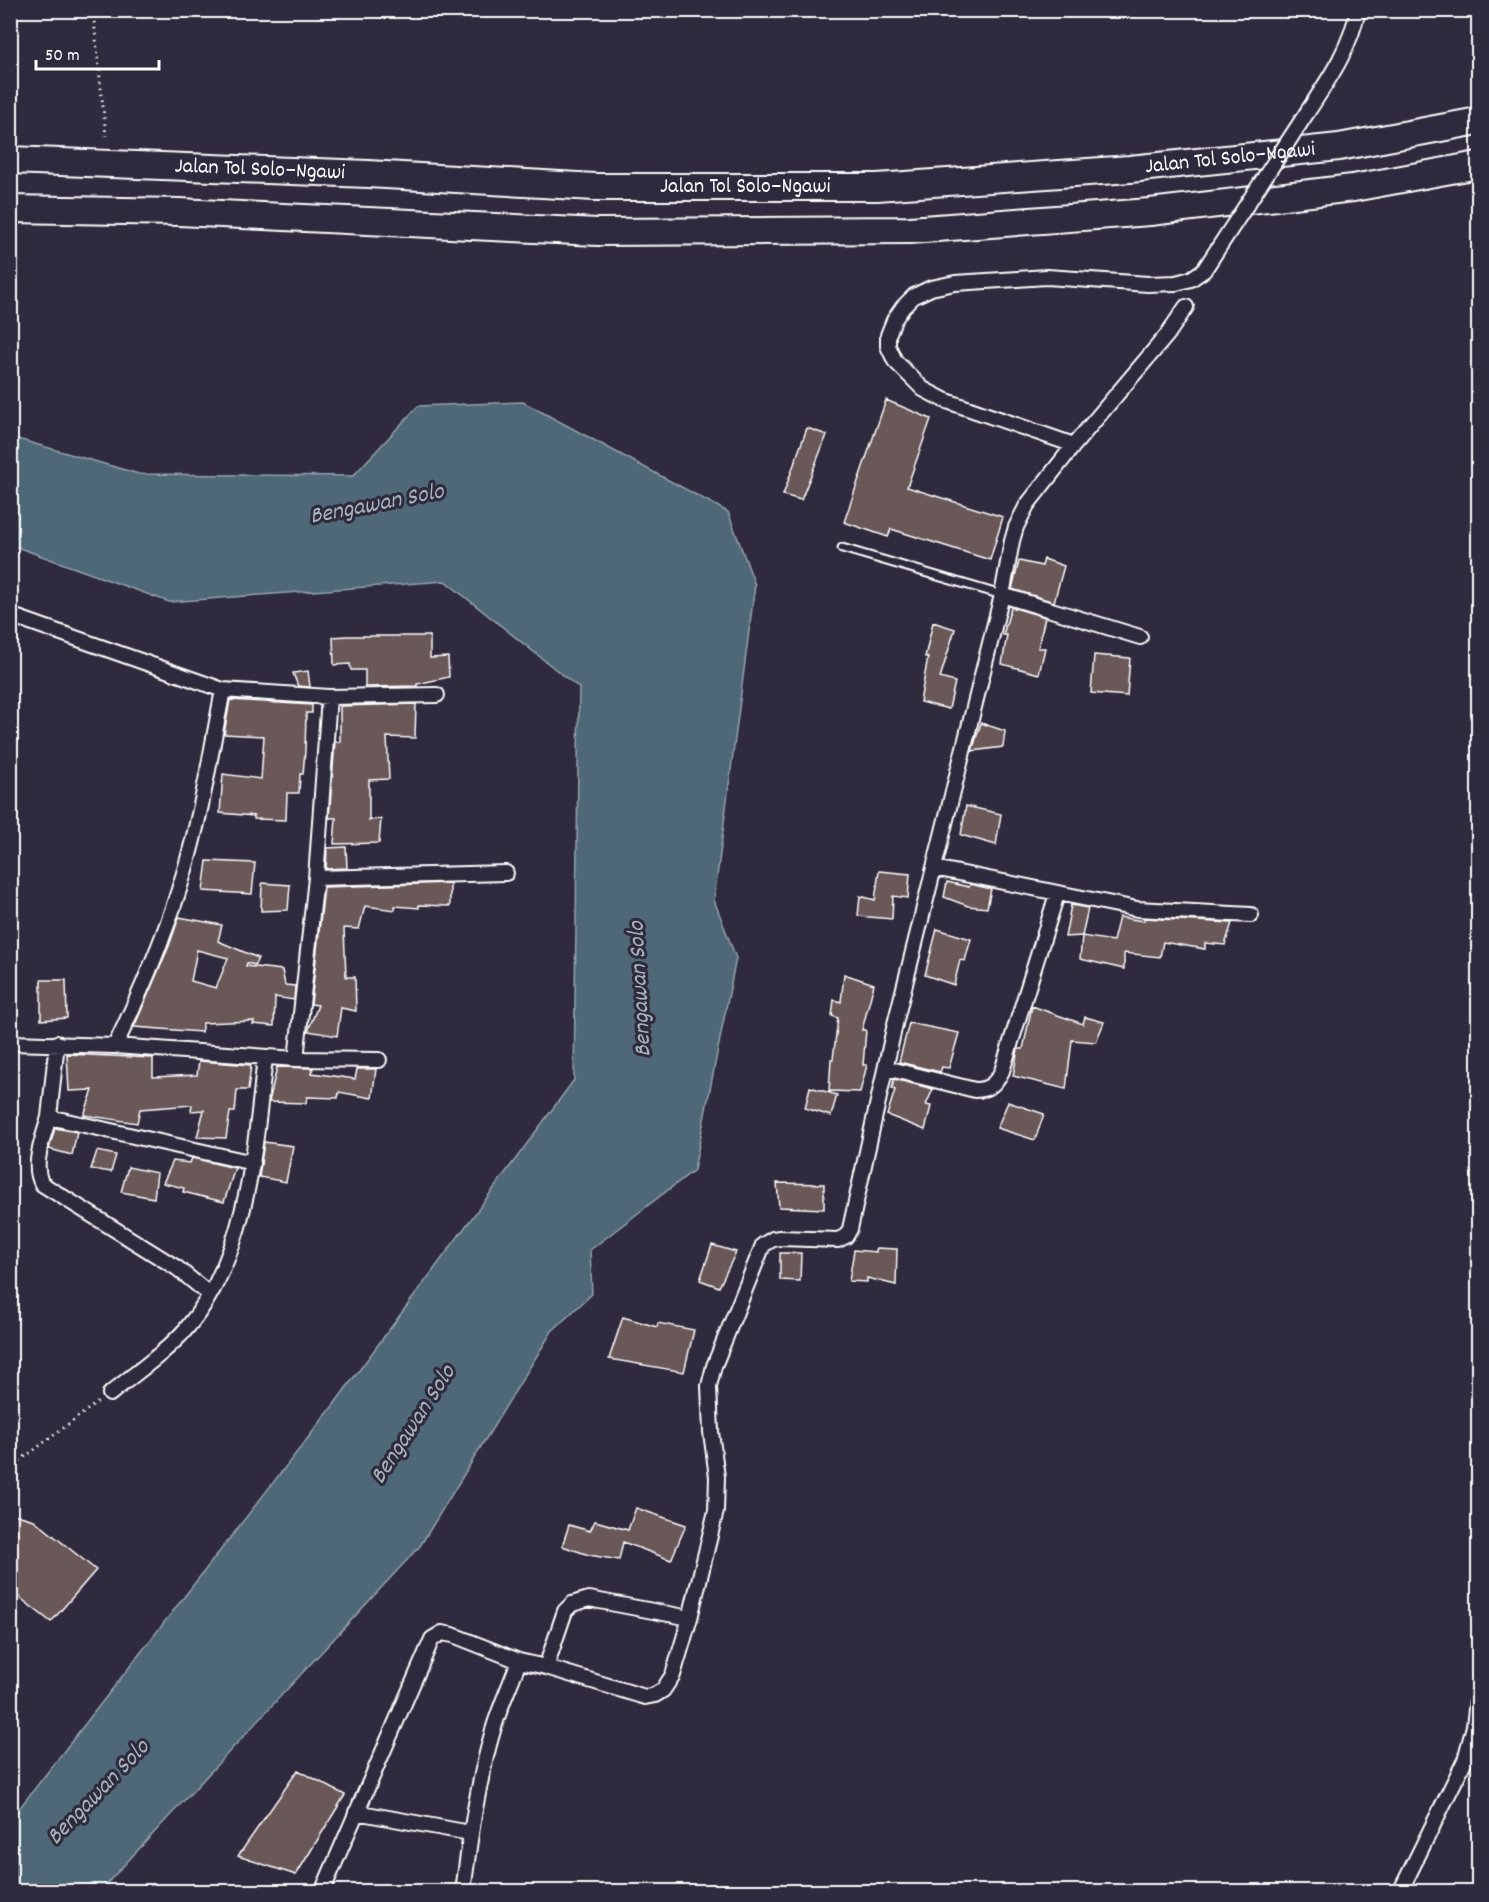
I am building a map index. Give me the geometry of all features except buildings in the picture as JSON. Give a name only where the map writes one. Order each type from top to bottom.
[{"type":"highway","name":"Jalan Tol Solo–Ngawi","points":[[10,160],[356,173],[595,187],[877,187],[1130,169],[1328,148],[1479,121]]},
{"type":"highway","name":"Jalan Tol Solo–Ngawi","points":[[10,208],[191,212],[598,232],[910,230],[1150,212],[1353,188],[1479,165]]},
{"type":"street","points":[[1074,445],[944,400],[923,389],[895,361],[888,346],[888,336],[894,320],[914,296],[931,288],[956,283],[1047,277],[1148,284],[1176,283],[1191,279],[1204,270],[1338,64],[1354,28],[1358,10]]},
{"type":"street","points":[[338,1892],[323,1888],[435,1637],[442,1633],[453,1635],[519,1661],[645,1697],[663,1690],[673,1675],[690,1618],[716,1511],[717,1477],[711,1432],[711,1377],[763,1245],[780,1238],[838,1240],[846,1236],[850,1229],[885,1068],[1002,595],[1012,541],[1021,516],[1074,445],[1167,335],[1186,307]]},
{"type":"street","points":[[1002,595],[1140,637]]},
{"type":"street","points":[[10,615],[223,690],[329,697],[437,695]]},
{"type":"street","points":[[115,1046],[146,976],[184,873],[200,810],[223,690]]},
{"type":"street","points":[[296,1059],[316,878],[329,697]]},
{"type":"street","points":[[934,868],[1137,909],[1251,915]]},
{"type":"street","points":[[316,878],[506,873]]},
{"type":"street","points":[[885,1068],[968,1089],[981,1090],[997,1081],[1057,894]]},
{"type":"street","points":[[10,1043],[115,1046],[296,1059],[379,1060]]},
{"type":"street","points":[[57,1043],[49,1117],[38,1163],[39,1178],[42,1184],[177,1268],[209,1294]]},
{"type":"street","points":[[110,1394],[172,1343],[185,1329],[209,1294],[224,1265],[238,1227],[253,1163],[265,1057]]},
{"type":"street","points":[[49,1117],[253,1163]]},
{"type":"street","points":[[546,1667],[565,1611],[579,1600],[589,1599],[690,1618]]},
{"type":"street","points":[[462,1892],[470,1833],[482,1773],[495,1724],[519,1661]]},
{"type":"street","points":[[1400,1892],[1465,1760],[1474,1726],[1479,1692]]},
{"type":"street","points":[[356,1812],[470,1833]]},
{"type":"lane","points":[[842,548],[1002,595]]},
{"type":"path","points":[[93,10],[106,136]]},
{"type":"path","points":[[10,1468],[110,1394]]},
{"type":"water","name":"Bengawan Solo","points":[[523,402],[728,512],[755,585],[714,900],[736,958],[694,1170],[590,1250],[592,1294],[552,1331],[420,1546],[100,1891],[11,1891],[11,1819],[332,1407],[574,1080],[579,688],[445,581],[169,602],[11,545],[11,437],[139,474],[353,476],[418,406]]}]
